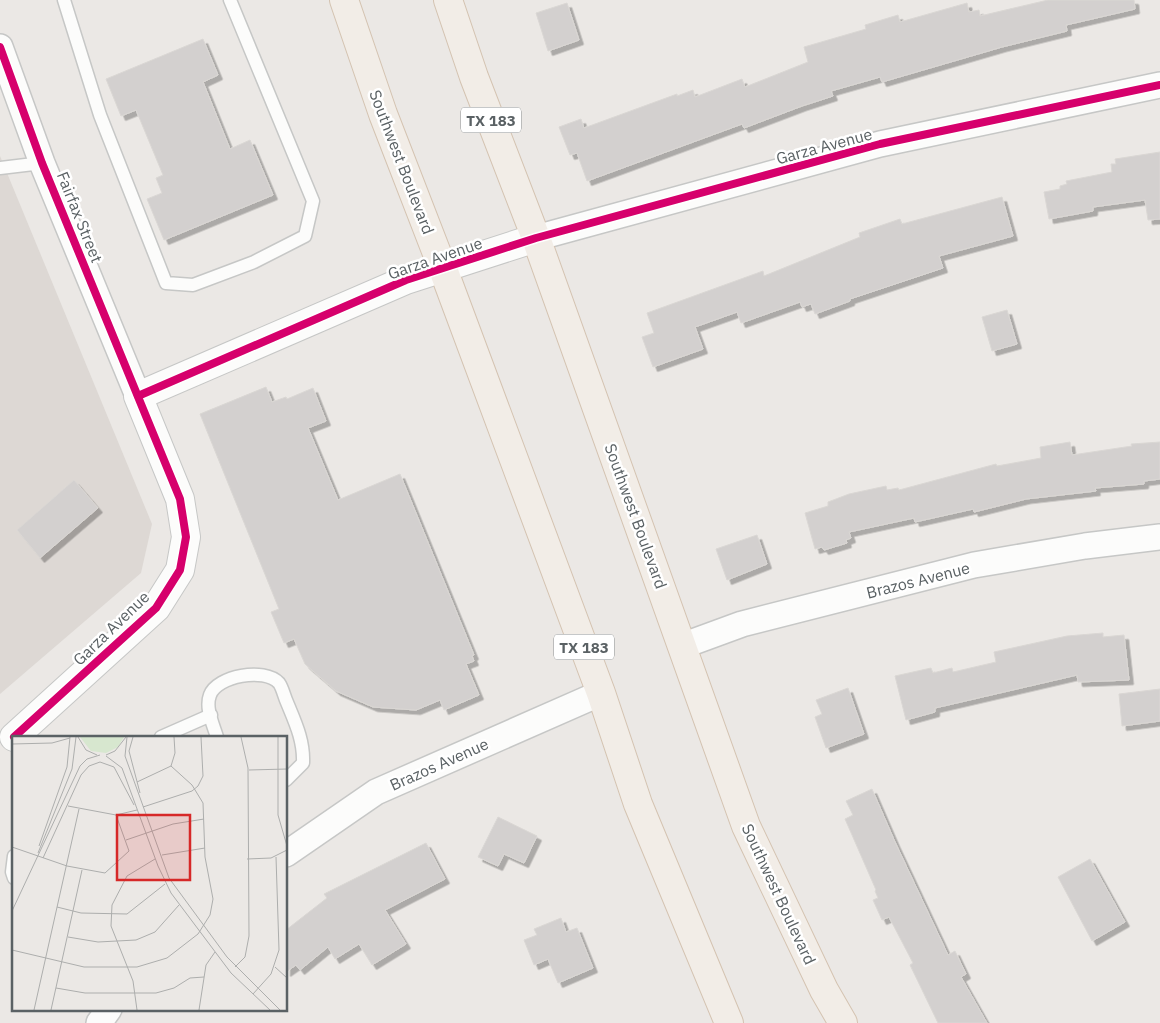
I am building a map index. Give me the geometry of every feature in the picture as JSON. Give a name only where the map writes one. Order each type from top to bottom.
[{"type":"main road","name":"Southwest Boulevard","points":[[344,0],[383,114],[602,694],[638,804],[729,1023]]},
{"type":"main road","name":"Southwest Boulevard","points":[[448,0],[474,77],[536,238],[746,826],[824,990],[843,1023]]},
{"type":"street","name":"Fairfax Street","points":[[0,47],[6,79],[138,396]]},
{"type":"street","name":"Garza Avenue","points":[[15,736],[156,608],[180,570],[186,538],[180,499],[138,396],[406,280],[536,238],[880,144],[1160,84]]},
{"type":"street","name":"Brazos Avenue","points":[[682,646],[742,624],[974,566],[1085,546],[1160,537]]},
{"type":"street","name":"Brazos Avenue","points":[[288,853],[376,792],[602,694]]},
{"type":"street","name":"Garza Avenue","points":[[0,750],[12,739]]},
{"type":"street","points":[[99,1023],[108,1010]]},
{"type":"lane","points":[[64,0],[100,115],[166,283],[193,285],[254,262],[305,236],[313,201],[230,0]]},
{"type":"lane","points":[[0,168],[42,163]]},
{"type":"lane","points":[[217,736],[208,707],[210,694],[220,684],[239,676],[255,674],[268,676],[279,683],[299,730],[303,750],[302,764],[288,778]]},
{"type":"lane","points":[[163,736],[211,715]]},
{"type":"shaded area","points":[[0,156],[152,524],[141,573],[0,694]]},
{"type":"building","points":[[1048,0],[1134,0],[1135,9],[1066,25],[1067,31],[1002,47],[882,82],[880,77],[831,91],[833,96],[744,128],[742,124],[587,181],[577,153],[570,155],[559,127],[581,119],[584,128],[677,94],[677,96],[693,90],[695,97],[742,79],[745,87],[808,62],[804,47],[866,29],[865,25],[898,15],[900,22],[967,3],[969,12],[979,10],[980,16]]},
{"type":"building","points":[[567,3],[579,40],[548,51],[536,13]]},
{"type":"building","points":[[203,39],[218,75],[203,82],[230,149],[250,140],[273,195],[164,240],[147,199],[162,193],[156,178],[163,175],[136,110],[121,116],[106,79]]},
{"type":"building","points":[[1160,152],[1160,219],[1148,220],[1145,200],[1093,207],[1093,211],[1049,219],[1044,192],[1060,189],[1060,186],[1067,184],[1066,181],[1112,172],[1111,164],[1116,164],[1115,159]]},
{"type":"building","points":[[1002,197],[1013,236],[939,256],[943,268],[850,299],[850,301],[815,314],[811,304],[802,307],[800,302],[741,323],[737,312],[695,327],[703,349],[653,367],[642,337],[654,333],[647,313],[763,271],[764,276],[860,237],[859,233],[900,219],[902,224]]},
{"type":"building","points":[[1007,310],[1017,344],[992,351],[982,317]]},
{"type":"building","points":[[266,387],[272,402],[286,397],[287,399],[313,388],[326,421],[308,428],[338,500],[400,474],[474,655],[472,656],[474,661],[466,664],[479,695],[444,710],[440,700],[416,710],[373,707],[336,691],[305,664],[294,639],[284,643],[271,612],[279,609],[200,414]]},
{"type":"building","points":[[1070,442],[1072,455],[1132,446],[1131,444],[1160,442],[1160,479],[1144,481],[1144,484],[1095,488],[1096,491],[1026,499],[974,512],[973,509],[915,522],[914,518],[849,532],[851,538],[846,540],[847,543],[824,550],[822,547],[815,549],[805,513],[828,506],[828,502],[849,494],[886,486],[887,490],[898,488],[899,490],[996,464],[997,466],[1041,458],[1040,447]]},
{"type":"building","points":[[74,480],[98,508],[40,558],[17,530]]},
{"type":"building","points":[[757,535],[767,564],[727,580],[716,549]]},
{"type":"building","points":[[1103,633],[1103,637],[1124,635],[1129,680],[1078,682],[1077,675],[935,708],[935,712],[906,720],[895,676],[931,668],[933,673],[952,668],[953,672],[996,662],[994,652],[1067,636]]},
{"type":"building","points":[[848,688],[864,734],[826,748],[815,717],[822,714],[816,700]]},
{"type":"building","points":[[1160,689],[1160,721],[1122,726],[1119,694]]},
{"type":"building","points":[[872,789],[948,955],[955,951],[966,974],[961,977],[987,1023],[938,1023],[910,965],[913,963],[889,917],[882,920],[873,900],[878,898],[876,890],[845,819],[853,815],[846,801]]},
{"type":"building","points":[[498,817],[537,836],[524,863],[504,854],[498,866],[478,857]]},
{"type":"building","points":[[426,843],[445,879],[385,910],[406,944],[372,965],[359,944],[335,959],[328,947],[300,970],[296,965],[288,971],[288,928],[327,898],[324,894]]},
{"type":"building","points":[[1090,859],[1125,922],[1092,941],[1058,877]]},
{"type":"building","points":[[561,918],[566,932],[577,928],[593,968],[558,983],[548,959],[534,965],[524,940],[537,935],[534,929]]},
{"type":"cycle path","points":[[0,47],[42,163],[180,499],[186,537],[180,570],[156,608],[15,736]]},
{"type":"cycle path","points":[[138,396],[406,280],[536,238],[880,144],[1160,85]]}]
